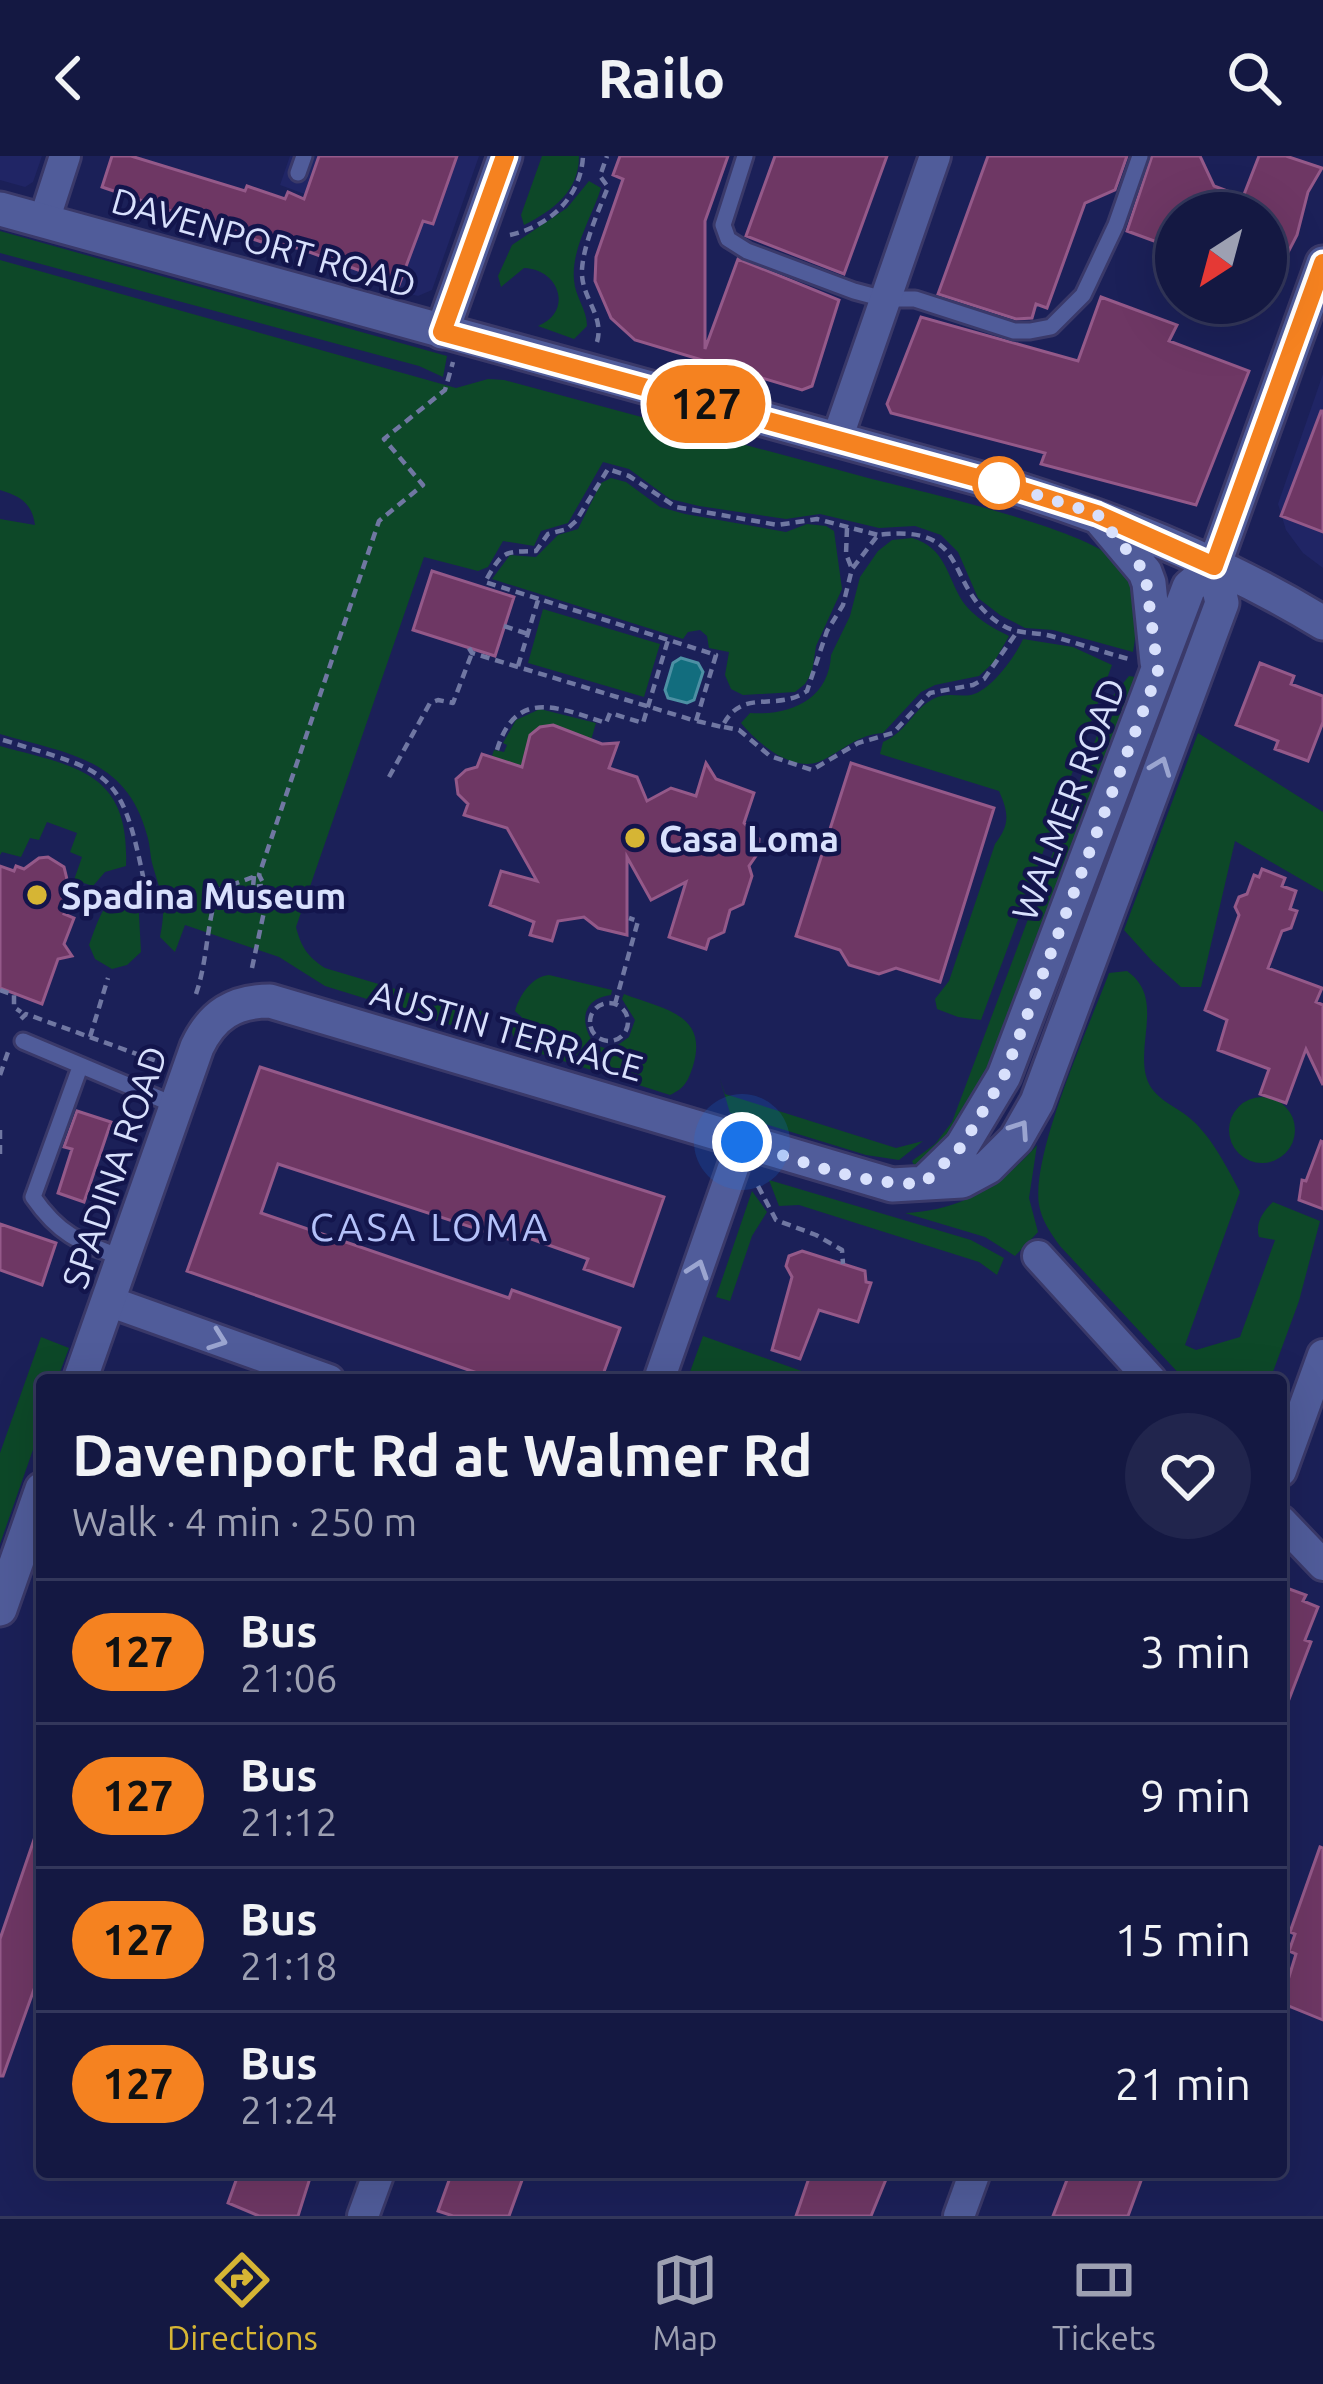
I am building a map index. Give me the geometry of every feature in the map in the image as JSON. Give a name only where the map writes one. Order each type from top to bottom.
[{"type":"street","points":[[44,221],[65,156]]},
{"type":"street","points":[[442,332],[505,156]]},
{"type":"street","points":[[837,440],[935,156]]},
{"type":"street","name":"DAVENPORT ROAD","points":[[0,209],[1097,514],[1260,585],[1323,623]]},
{"type":"street","points":[[1214,566],[1323,263]]},
{"type":"street","points":[[1097,514],[1145,572],[1146,667]]},
{"type":"street","name":"WALMER ROAD","points":[[742,1142],[892,1185],[924,1183],[962,1180],[988,1166],[1016,1139],[1037,1102],[1222,603],[1214,566],[1189,587],[1146,667],[1004,1076],[962,1146],[924,1183]]},
{"type":"street","name":"SPADINA ROAD","points":[[82,1374],[205,1030],[250,984]]},
{"type":"street","name":"AUSTIN TERRACE","points":[[250,984],[270,1001],[742,1142]]},
{"type":"street","points":[[661,1374],[742,1142]]},
{"type":"street","points":[[1038,1256],[1146,1374]]},
{"type":"street","points":[[108,1301],[312,1374]]},
{"type":"street","points":[[1287,1454],[1323,1354]]},
{"type":"street","points":[[0,1609],[36,1506]]},
{"type":"street","points":[[1287,1527],[1323,1565]]},
{"type":"street","points":[[363,2216],[377,2178]]},
{"type":"street","points":[[959,2216],[973,2178]]},
{"type":"lane","points":[[745,156],[726,206],[723,225],[728,239],[747,251],[884,299],[915,298],[1014,331],[1051,327],[1083,296],[1140,156]]},
{"type":"lane","points":[[23,1041],[176,1106]]},
{"type":"lane","points":[[80,1066],[33,1197],[58,1229],[123,1258]]},
{"type":"path","points":[[504,236],[521,232],[572,196],[584,156]]},
{"type":"path","points":[[600,176],[607,156]]},
{"type":"path","points":[[582,175],[600,176]]},
{"type":"path","points":[[595,347],[601,328],[584,288],[581,267],[608,187],[600,176]]},
{"type":"path","points":[[264,884],[253,887],[379,520],[423,485],[384,440],[445,390],[452,366]]},
{"type":"path","points":[[696,721],[716,655],[485,582],[504,553],[513,548],[536,551],[548,534],[576,521],[608,470],[629,476],[676,508],[778,525],[817,519],[878,536],[912,531],[926,535],[952,557],[973,602],[1004,626],[1146,667]]},
{"type":"path","points":[[847,526],[845,554],[852,569]]},
{"type":"path","points":[[722,727],[743,703],[789,700],[807,691],[827,632],[843,605],[852,569],[878,536]]},
{"type":"path","points":[[518,666],[538,600]]},
{"type":"path","points":[[505,626],[528,634]]},
{"type":"path","points":[[388,777],[430,703],[453,704],[470,650],[696,721],[739,730],[770,756],[812,770],[859,743],[893,733],[930,693],[984,679],[1018,632]]},
{"type":"path","points":[[497,750],[507,724],[530,708],[558,708],[606,724],[610,713],[643,724],[668,640]]},
{"type":"path","points":[[3,740],[77,763],[115,786],[131,818],[144,881]]},
{"type":"path","points":[[250,984],[268,892],[256,876]]},
{"type":"path","points":[[194,1001],[206,955],[206,924],[218,890],[256,876]]},
{"type":"path","points":[[615,1004],[638,921],[629,918]]},
{"type":"path","points":[[90,1037],[108,978]]},
{"type":"path","points":[[0,990],[14,995],[14,1007],[25,1014],[170,1066]]},
{"type":"path","points":[[603,1004],[615,1004],[627,1016],[627,1027],[620,1037],[604,1040],[594,1033],[591,1016],[603,1004]]},
{"type":"path","points":[[0,1130],[0,1160]]},
{"type":"path","points":[[755,1180],[776,1220],[829,1241],[842,1250],[843,1264]]},
{"type":"shaded area","points":[[0,156],[42,156],[33,182],[25,187],[0,180]]},
{"type":"shaded area","points":[[290,156],[479,156],[432,290],[418,296],[345,277],[365,216],[280,185]]},
{"type":"shaded area","points":[[542,156],[579,156],[578,168],[563,198],[524,225],[521,215]]},
{"type":"shaded area","points":[[589,181],[601,188],[574,268],[587,326],[574,339],[538,326],[556,311],[559,301],[546,275],[524,268],[501,287],[498,276],[512,245],[567,208]]},
{"type":"shaded area","points":[[0,231],[447,356],[443,377],[419,366],[0,253]]},
{"type":"shaded area","points":[[0,260],[456,388],[488,379],[504,380],[1040,525],[1102,550],[1126,572],[1134,594],[1133,652],[1053,630],[1025,628],[1000,615],[978,598],[958,552],[941,535],[915,526],[879,528],[820,514],[786,519],[699,506],[670,499],[629,469],[603,462],[568,523],[541,531],[534,546],[503,541],[488,567],[478,571],[424,557],[296,927],[306,951],[325,968],[473,1015],[485,1009],[479,1022],[467,1030],[325,986],[279,957],[185,925],[175,952],[160,937],[162,899],[148,838],[125,789],[91,763],[0,734],[0,519],[35,525],[24,502],[0,490]]},
{"type":"shaded area","points":[[1323,374],[1323,568],[1303,553],[1286,530],[1278,504]]},
{"type":"shaded area","points":[[611,478],[626,482],[660,507],[685,514],[786,532],[807,524],[834,531],[842,589],[805,684],[795,692],[743,695],[731,689],[725,675],[729,652],[709,648],[700,630],[688,632],[683,639],[492,579],[510,555],[536,557],[558,535],[578,529],[601,483]]},
{"type":"shaded area","points":[[912,538],[939,556],[972,613],[1009,636],[994,662],[979,676],[921,692],[883,733],[858,740],[823,760],[801,764],[778,755],[741,723],[750,713],[779,712],[815,694],[829,671],[860,577],[892,540]]},
{"type":"shaded area","points":[[543,609],[660,644],[644,697],[528,663]]},
{"type":"shaded area","points":[[1023,639],[1073,647],[1112,665],[981,1020],[958,1017],[937,1009],[935,999],[949,981],[1005,825],[1005,806],[999,791],[880,754],[883,742],[933,699],[971,695],[986,687]]},
{"type":"shaded area","points":[[681,658],[698,663],[703,672],[694,700],[687,703],[668,698],[665,690],[673,663]]},
{"type":"shaded area","points":[[1129,676],[1135,677],[1128,702],[969,1121],[923,1163],[914,1165],[912,1161],[935,1144],[952,1122],[1111,698]]},
{"type":"shaded area","points":[[540,709],[596,723],[591,740],[538,772],[492,756],[494,750],[504,752],[507,745],[503,743],[516,720]]},
{"type":"shaded area","points":[[1198,733],[1323,812],[1323,892],[1235,841],[1201,987],[1181,987],[1124,930]]},
{"type":"shaded area","points":[[0,746],[74,768],[108,792],[125,834],[126,866],[105,872],[93,886],[74,880],[82,857],[70,852],[77,833],[47,822],[39,840],[30,838],[21,857],[0,855]]},
{"type":"shaded area","points":[[130,890],[138,897],[141,952],[127,965],[112,969],[95,959],[89,945],[108,904]]},
{"type":"shaded area","points":[[1127,971],[1144,993],[1144,1062],[1149,1084],[1200,1128],[1240,1192],[1185,1345],[1196,1350],[1240,1337],[1275,1240],[1259,1237],[1258,1232],[1273,1202],[1320,1221],[1299,1301],[1272,1374],[1179,1374],[1060,1246],[1042,1216],[1039,1182],[1052,1123],[1109,973]]},
{"type":"shaded area","points":[[549,975],[612,990],[588,1007],[585,1021],[595,1045],[611,1050],[629,1037],[635,1020],[622,999],[624,994],[679,1016],[694,1034],[696,1048],[685,1083],[670,1095],[516,1046],[513,1018],[520,1031],[526,1030],[527,1022],[515,1011],[520,999],[532,983]]},
{"type":"shaded area","points":[[720,1079],[725,1094],[896,1148],[923,1141],[899,1160],[866,1155],[730,1113]]},
{"type":"shaded area","points":[[1262,1097],[1285,1107],[1295,1130],[1285,1153],[1262,1163],[1239,1153],[1229,1130],[1239,1107]]},
{"type":"shaded area","points":[[1037,1145],[1029,1198],[1038,1232],[1015,1256],[985,1237],[905,1213],[944,1207],[978,1194],[1009,1173]]},
{"type":"shaded area","points":[[769,1180],[971,1240],[1004,1258],[997,1275],[979,1262],[799,1205],[779,1206]]},
{"type":"shaded area","points":[[752,1191],[767,1212],[752,1236],[730,1301],[716,1297]]},
{"type":"shaded area","points":[[703,1336],[810,1374],[689,1374]]},
{"type":"shaded area","points":[[41,1337],[69,1348],[59,1374],[36,1374],[36,1441],[0,1544],[0,1453]]},
{"type":"building","points":[[112,156],[131,156],[245,191],[247,186],[285,199],[288,192],[304,199],[319,156],[457,156],[433,224],[423,221],[399,285],[102,187]]},
{"type":"building","points":[[620,156],[728,156],[705,221],[705,349],[738,259],[839,300],[812,386],[802,390],[635,340],[611,318],[595,281],[596,257],[623,179],[613,175]]},
{"type":"building","points":[[775,156],[887,156],[844,274],[746,236]]},
{"type":"building","points":[[988,156],[1127,156],[1115,190],[1085,203],[1047,308],[1036,304],[1032,318],[1016,319],[938,294]]},
{"type":"building","points":[[1152,156],[1200,156],[1214,186],[1230,192],[1155,192],[1155,241],[1127,231]]},
{"type":"building","points":[[1259,156],[1286,156],[1322,168],[1308,192],[1287,254],[1287,192],[1245,192]]},
{"type":"building","points":[[1101,297],[1155,317],[1155,324],[1177,325],[1169,341],[1249,371],[1196,505],[1041,464],[1045,453],[891,413],[887,404],[921,317],[1078,361]]},
{"type":"building","points":[[1323,411],[1323,532],[1281,516]]},
{"type":"building","points":[[432,571],[514,597],[495,656],[413,630]]},
{"type":"building","points":[[1260,663],[1294,676],[1291,684],[1323,696],[1323,722],[1308,761],[1275,749],[1278,741],[1236,725]]},
{"type":"building","name":"Casa Loma","points":[[553,725],[602,744],[618,743],[609,768],[637,777],[647,801],[671,788],[696,796],[706,763],[716,779],[754,793],[744,823],[759,839],[758,853],[749,866],[752,876],[743,904],[730,910],[724,932],[709,939],[706,949],[669,937],[686,882],[651,900],[627,857],[627,935],[598,928],[584,917],[558,921],[552,941],[530,935],[534,922],[490,905],[501,871],[537,881],[507,828],[464,815],[468,804],[458,794],[456,779],[477,767],[482,754],[522,767],[530,735]]},
{"type":"building","points":[[851,763],[994,808],[940,982],[896,968],[879,974],[849,965],[840,950],[796,936]]},
{"type":"building","points":[[48,857],[64,867],[71,896],[64,914],[74,918],[64,944],[72,956],[58,959],[42,1004],[0,988],[0,866],[14,871],[16,866],[24,869]]},
{"type":"building","points":[[1262,869],[1285,878],[1282,886],[1296,891],[1290,909],[1297,911],[1291,928],[1282,931],[1268,968],[1322,988],[1316,1002],[1323,1005],[1323,1085],[1306,1049],[1286,1103],[1260,1094],[1269,1069],[1218,1050],[1227,1020],[1205,1010],[1239,915],[1235,907],[1239,897],[1247,894],[1254,875],[1259,877]]},
{"type":"building","points":[[260,1067],[664,1197],[633,1286],[584,1269],[588,1259],[520,1235],[517,1242],[278,1164],[261,1213],[509,1298],[512,1290],[620,1328],[603,1374],[480,1374],[187,1271]]},
{"type":"building","points":[[77,1111],[111,1122],[84,1202],[58,1193],[72,1149],[64,1147]]},
{"type":"building","points":[[1321,1141],[1323,1209],[1299,1200],[1302,1180],[1306,1181]]},
{"type":"building","points":[[0,1224],[56,1243],[42,1285],[0,1270]]},
{"type":"building","points":[[802,1251],[865,1271],[866,1282],[871,1283],[858,1322],[819,1310],[800,1359],[772,1350],[792,1277],[786,1266],[789,1256]]},
{"type":"building","points":[[1287,1588],[1306,1595],[1303,1601],[1318,1607],[1305,1640],[1311,1642],[1287,1705]]},
{"type":"building","points":[[36,1834],[36,1984],[3,2076],[0,2076],[0,1939]]},
{"type":"building","points":[[1323,1848],[1323,2020],[1287,2005],[1287,1983],[1296,1954],[1289,1951],[1295,1934],[1290,1932]]},
{"type":"building","points":[[237,2178],[310,2178],[298,2216],[259,2216],[228,2203]]},
{"type":"building","points":[[450,2178],[523,2178],[509,2216],[453,2216],[438,2211]]},
{"type":"building","points":[[809,2178],[887,2178],[871,2216],[796,2216]]},
{"type":"building","points":[[1068,2178],[1142,2178],[1128,2216],[1053,2216]]},
{"type":"bus line","name":"127","points":[[505,156],[442,332],[1014,488],[1097,514],[1214,566],[1323,263]]},
{"type":"place","name":"Casa Loma","points":[[635,838]]},
{"type":"place","name":"Spadina Museum","points":[[37,895]]},
{"type":"district","name":"CASA LOMA","points":[[430,1226]]},
{"type":"route","points":[[742,1142],[860,1178],[892,1185],[924,1183],[962,1146],[1004,1076],[1158,672],[1145,572],[1097,514],[999,483]]}]
